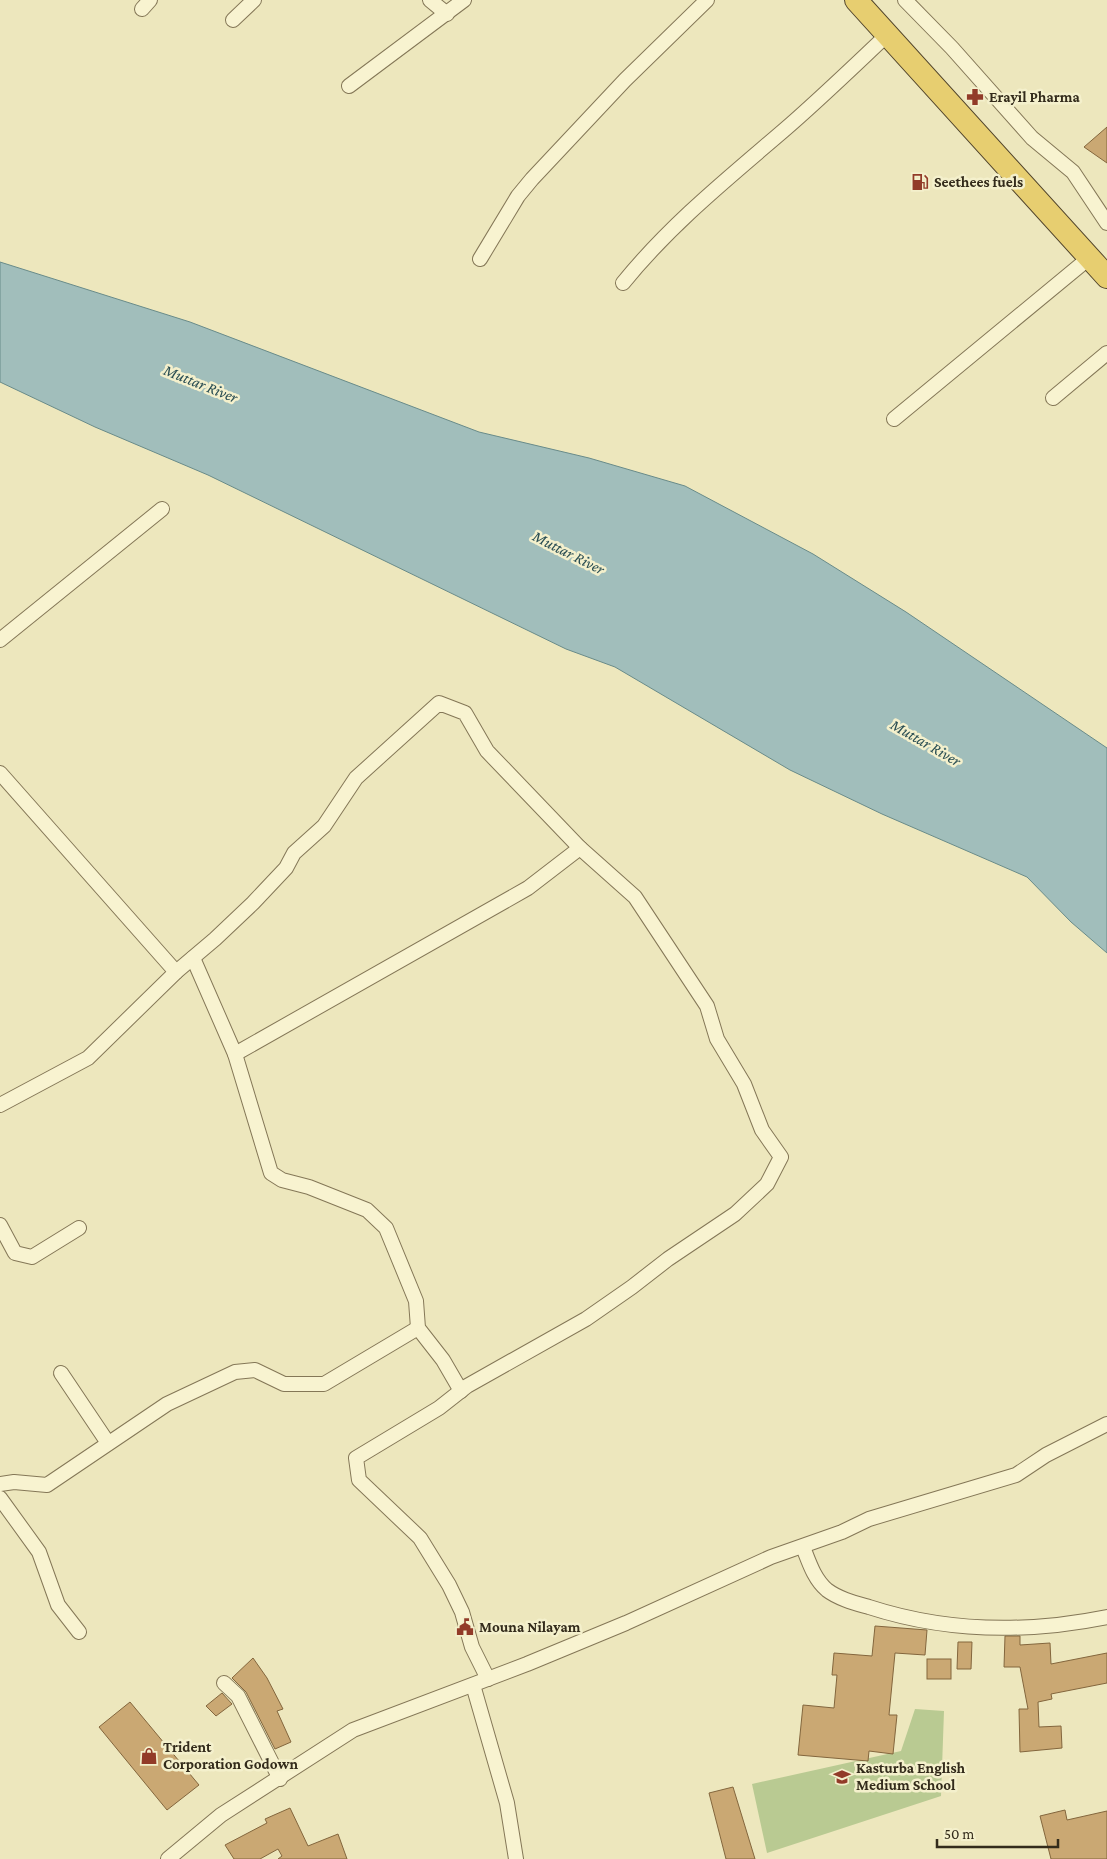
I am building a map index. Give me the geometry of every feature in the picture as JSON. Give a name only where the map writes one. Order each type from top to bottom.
[{"type":"highway","points":[[856,0],[1107,277]]},
{"type":"street","points":[[233,20],[254,0]]},
{"type":"street","points":[[430,0],[447,14]]},
{"type":"street","points":[[349,86],[464,0]]},
{"type":"street","points":[[480,259],[518,196],[532,179],[625,80],[707,0]]},
{"type":"street","points":[[905,0],[952,48],[1032,138],[1073,172],[1107,223]]},
{"type":"street","points":[[624,284],[644,258],[688,213],[808,109],[887,35]]},
{"type":"street","points":[[894,419],[1089,258]]},
{"type":"street","points":[[1052,398],[1107,353]]},
{"type":"street","points":[[0,640],[162,508]]},
{"type":"street","points":[[0,1105],[88,1058],[176,972],[253,903],[286,868],[294,853],[324,826],[356,778],[439,703],[465,713],[487,752],[580,848],[635,897],[707,1006],[717,1039],[744,1084],[762,1130],[781,1156],[767,1184],[735,1214],[586,1319],[461,1391],[439,1408],[356,1458],[359,1480],[420,1538],[449,1585],[462,1612],[472,1647],[488,1679]]},
{"type":"street","points":[[0,773],[176,972]]},
{"type":"street","points":[[235,1054],[528,888],[580,848]]},
{"type":"street","points":[[193,958],[235,1054],[271,1173],[282,1180],[309,1187],[367,1210],[386,1228],[416,1301],[418,1328],[444,1360],[461,1391]]},
{"type":"street","points":[[0,1225],[15,1253],[32,1257],[79,1228]]},
{"type":"street","points":[[0,1484],[14,1482],[47,1485],[167,1404],[235,1372],[255,1370],[284,1384],[324,1384],[418,1328]]},
{"type":"street","points":[[61,1373],[108,1443]]},
{"type":"street","points":[[168,1859],[221,1815],[280,1779],[353,1730],[473,1685],[626,1623],[771,1558],[803,1547],[869,1519],[1016,1475],[1046,1454],[1107,1424]]},
{"type":"street","points":[[0,1498],[39,1552],[58,1605],[79,1632]]},
{"type":"street","points":[[803,1547],[814,1574],[826,1589],[841,1598],[903,1618],[970,1627],[1006,1627],[1069,1623],[1107,1617]]},
{"type":"street","points":[[224,1683],[238,1696],[280,1779]]},
{"type":"street","points":[[473,1685],[507,1804],[516,1859]]},
{"type":"green space","points":[[915,1709],[944,1711],[941,1796],[767,1853],[752,1784],[901,1751]]},
{"type":"water","name":"Muttar River","points":[[0,262],[190,322],[479,432],[589,458],[685,486],[813,554],[906,612],[1107,748],[1107,953],[1071,922],[1027,877],[882,814],[790,770],[615,667],[566,649],[208,475],[95,427],[0,382]]},
{"type":"building","points":[[1107,127],[1107,163],[1084,147]]},
{"type":"building","name":"Kasturba English Medium School","points":[[875,1626],[927,1630],[925,1655],[895,1653],[889,1715],[897,1715],[893,1754],[869,1751],[868,1761],[798,1755],[803,1705],[834,1708],[837,1675],[832,1675],[834,1653],[872,1656]]},
{"type":"building","points":[[1005,1636],[1020,1636],[1020,1645],[1050,1643],[1051,1664],[1107,1653],[1107,1683],[1051,1694],[1052,1699],[1038,1702],[1039,1727],[1061,1726],[1062,1748],[1020,1752],[1019,1709],[1028,1709],[1020,1667],[1004,1667]]},
{"type":"building","points":[[958,1642],[972,1642],[971,1669],[957,1669]]},
{"type":"building","points":[[253,1658],[267,1678],[283,1709],[277,1711],[291,1742],[275,1749],[246,1692],[232,1678]]},
{"type":"building","points":[[927,1659],[951,1659],[951,1679],[927,1679]]},
{"type":"building","points":[[222,1693],[232,1704],[216,1716],[206,1706]]},
{"type":"building","name":"Trident Corporation Godown","points":[[130,1702],[199,1785],[167,1810],[99,1727]]},
{"type":"building","points":[[733,1787],[755,1859],[726,1859],[709,1793]]},
{"type":"building","points":[[290,1808],[308,1846],[338,1834],[347,1859],[278,1859],[282,1856],[278,1849],[260,1859],[234,1859],[225,1845],[267,1823],[265,1819]]},
{"type":"building","points":[[1065,1810],[1067,1820],[1107,1811],[1107,1859],[1051,1859],[1040,1816]]},
{"type":"place","name":"Erayil Pharma","points":[[975,97]]},
{"type":"place","name":"Seethees fuels","points":[[920,182]]},
{"type":"place","name":"Mouna Nilayam","points":[[465,1627]]},
{"type":"place","name":"Trident Corporation Godown","points":[[149,1756]]},
{"type":"place","name":"Kasturba English Medium School","points":[[842,1777]]}]
